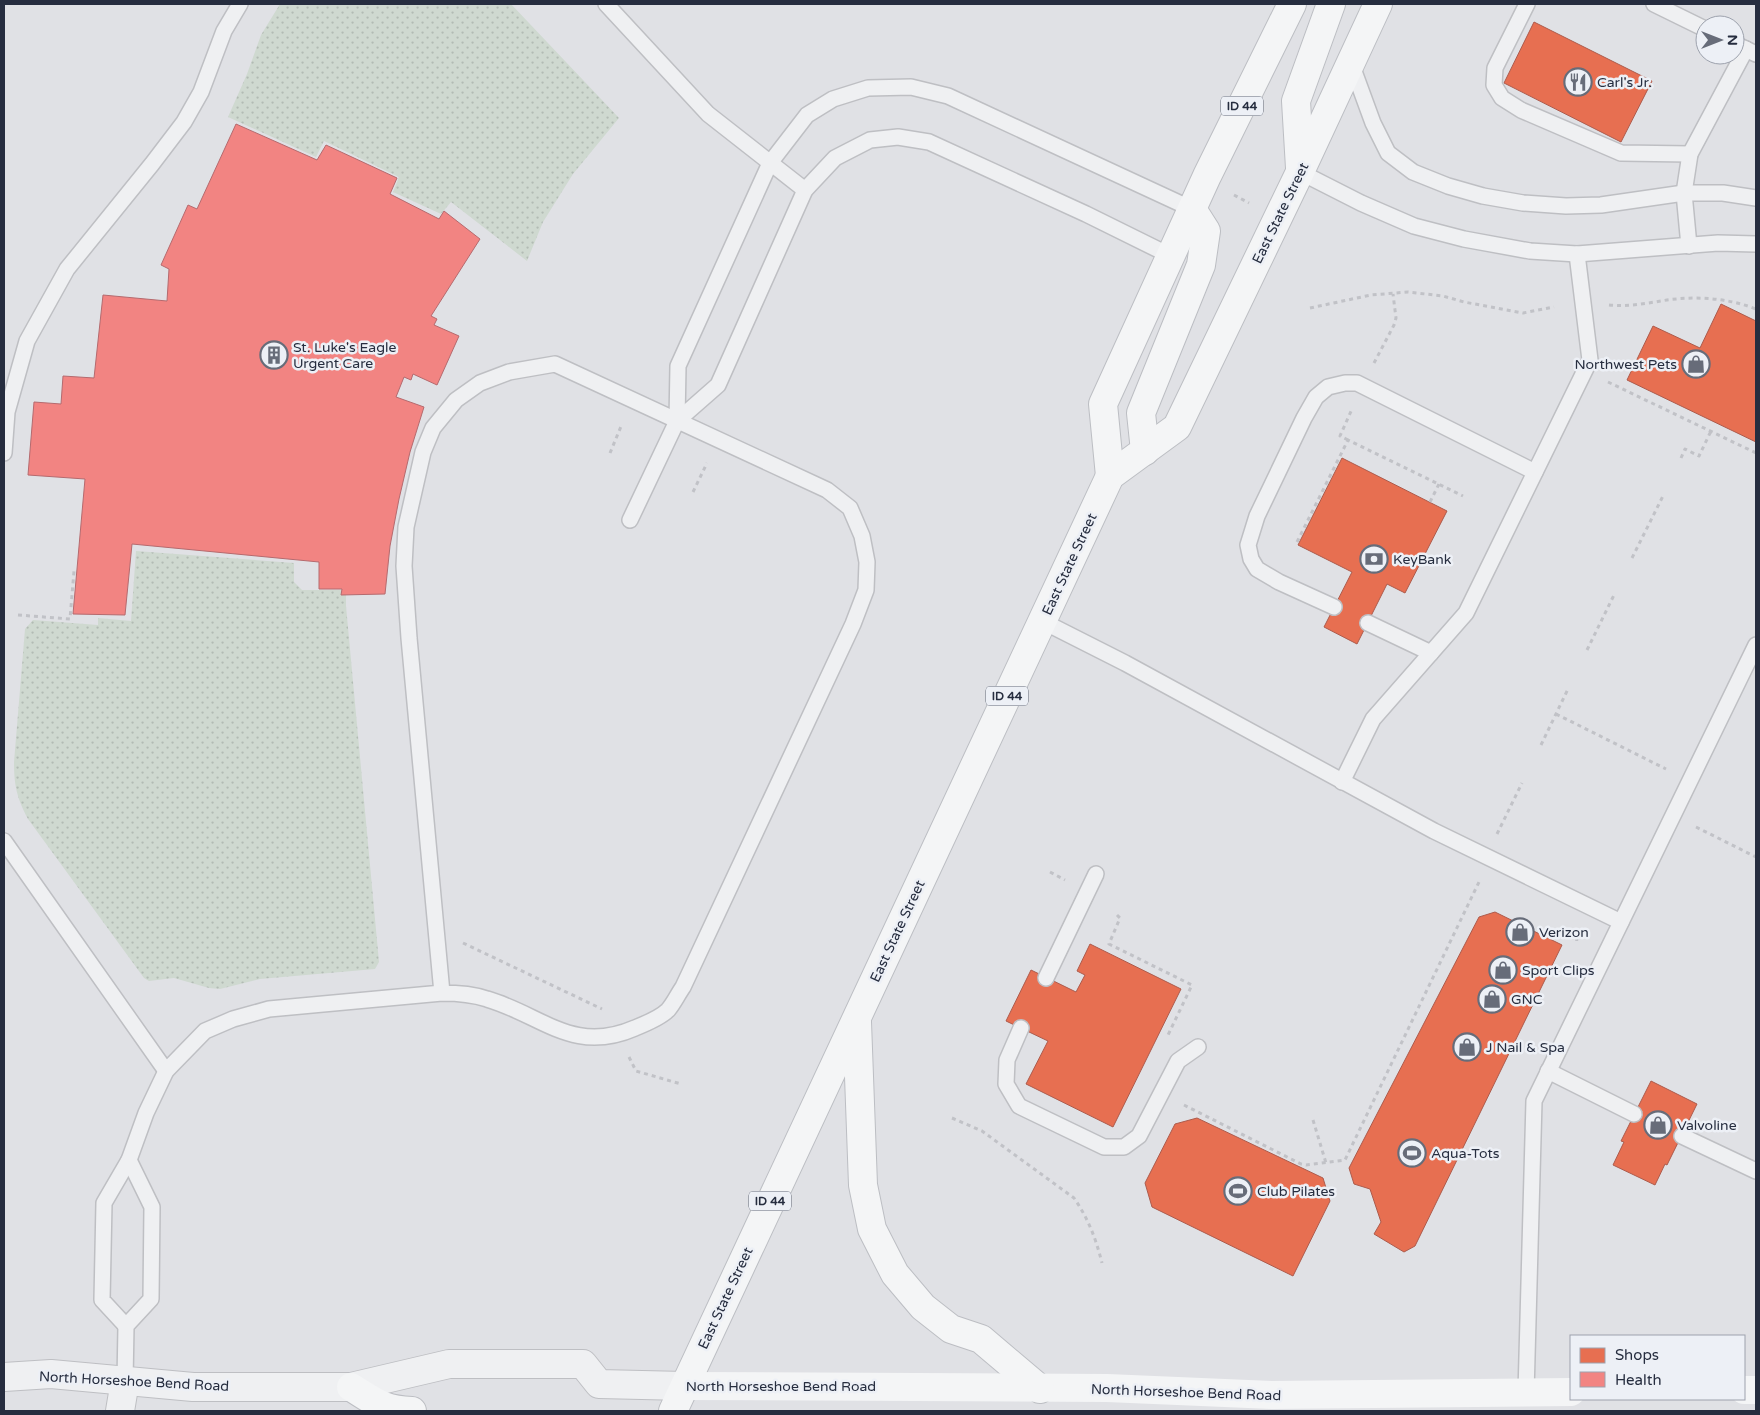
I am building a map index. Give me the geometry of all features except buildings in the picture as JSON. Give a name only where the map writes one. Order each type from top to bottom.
[{"type":"main road","name":"ID 44","points":[[1110,476],[1103,404],[1192,209],[1292,4]]},
{"type":"main road","points":[[1300,172],[1296,101],[1331,4]]},
{"type":"main road","name":"East State Street","points":[[685,1386],[1110,476],[1176,427],[1300,172],[1378,4]]},
{"type":"main road","points":[[1145,450],[1141,413],[1201,265],[1206,231],[1192,209]]},
{"type":"main road","points":[[856,1017],[863,1185],[872,1229],[895,1274],[923,1307],[950,1329],[981,1339],[1040,1389]]},
{"type":"main road","name":"ID 44","points":[[673,1411],[685,1386]]},
{"type":"main road","name":"North Horseshoe Bend Road","points":[[685,1386],[1107,1388],[1272,1395],[1303,1403],[1570,1392]]},
{"type":"main road","points":[[352,1387],[381,1406],[394,1410],[412,1411]]},
{"type":"street","name":"North Horseshoe Bend Road","points":[[4,1376],[51,1374],[193,1387],[352,1387],[449,1364],[583,1364],[599,1384],[685,1386]]},
{"type":"street","points":[[120,1411],[125,1381]]},
{"type":"lane","points":[[4,453],[7,412],[27,341],[67,269],[184,122],[201,92],[224,31],[240,4]]},
{"type":"lane","points":[[606,4],[708,114],[805,190]]},
{"type":"lane","points":[[1527,4],[1496,68],[1494,85],[1502,98],[1521,110],[1621,153],[1690,154]]},
{"type":"lane","points":[[1654,4],[1695,24]]},
{"type":"lane","points":[[1688,246],[1684,193],[1690,154],[1746,49]]},
{"type":"lane","points":[[1351,62],[1373,123],[1388,153],[1412,172],[1448,186],[1483,196],[1523,203],[1566,206],[1601,205],[1684,193],[1723,193],[1756,198]]},
{"type":"lane","points":[[677,421],[678,366],[770,163],[807,115],[833,99],[868,88],[911,87],[948,96],[1192,209]]},
{"type":"lane","points":[[630,520],[677,421],[718,385],[805,190],[835,158],[870,140],[898,138],[929,142],[1086,214],[1171,256]]},
{"type":"lane","points":[[1300,172],[1361,203],[1414,226],[1464,239],[1530,252],[1577,254],[1718,243],[1756,244]]},
{"type":"lane","points":[[1342,782],[1373,719],[1466,613],[1590,360],[1577,254]]},
{"type":"lane","points":[[126,1326],[102,1300],[104,1203],[129,1160],[146,1113],[166,1072],[205,1031],[233,1018],[268,1009],[442,993],[463,993],[489,999],[570,1034],[598,1039],[621,1034],[648,1022],[668,1010],[683,987],[853,624],[866,590],[867,562],[862,536],[850,508],[827,490],[555,364],[509,372],[480,383],[456,400],[433,428],[423,452],[406,526],[404,566],[409,638],[442,993]]},
{"type":"lane","points":[[1334,607],[1279,582],[1257,569],[1251,559],[1248,545],[1257,516],[1304,418],[1316,397],[1328,387],[1345,383],[1357,384],[1535,472]]},
{"type":"lane","points":[[1042,621],[1125,663],[1434,832],[1621,922]]},
{"type":"lane","points":[[1368,623],[1431,653]]},
{"type":"lane","points":[[1526,1393],[1534,1101],[1756,645]]},
{"type":"lane","points":[[4,841],[166,1072]]},
{"type":"lane","points":[[1046,978],[1096,874]]},
{"type":"lane","points":[[1021,1028],[1007,1060],[1006,1084],[1019,1106],[1104,1147],[1124,1147],[1140,1136],[1178,1061],[1198,1047]]},
{"type":"lane","points":[[1548,1071],[1634,1114]]},
{"type":"lane","points":[[1682,1136],[1756,1171]]},
{"type":"lane","points":[[125,1381],[126,1326],[151,1299],[152,1207],[129,1160]]},
{"type":"path","points":[[1232,194],[1254,205]]},
{"type":"path","points":[[1310,308],[1371,295],[1408,292],[1443,296],[1522,313],[1554,307]]},
{"type":"path","points":[[1372,367],[1396,318],[1393,294]]},
{"type":"path","points":[[1605,305],[1622,307],[1670,300],[1717,298],[1756,309]]},
{"type":"path","points":[[1603,379],[1756,453]]},
{"type":"path","points":[[1352,409],[1340,436],[1462,496]]},
{"type":"path","points":[[610,454],[624,418]]},
{"type":"path","points":[[1681,458],[1685,449],[1698,456],[1712,431]]},
{"type":"path","points":[[1297,542],[1348,440]]},
{"type":"path","points":[[693,492],[709,458]]},
{"type":"path","points":[[1430,502],[1439,484]]},
{"type":"path","points":[[1632,558],[1664,494]]},
{"type":"path","points":[[18,614],[70,619],[74,571]]},
{"type":"path","points":[[1587,650],[1614,595]]},
{"type":"path","points":[[1541,745],[1568,689]]},
{"type":"path","points":[[1556,714],[1666,769]]},
{"type":"path","points":[[1494,840],[1522,783]]},
{"type":"path","points":[[1693,826],[1756,857]]},
{"type":"path","points":[[1050,872],[1068,882]]},
{"type":"path","points":[[1181,1104],[1301,1164],[1345,1160],[1480,882]]},
{"type":"path","points":[[1116,915],[1120,918],[1109,944],[1192,985],[1168,1036]]},
{"type":"path","points":[[462,942],[608,1012]]},
{"type":"path","points":[[625,1051],[636,1071],[681,1084]]},
{"type":"path","points":[[952,1118],[982,1131],[1074,1198],[1085,1213],[1092,1229],[1102,1263]]},
{"type":"path","points":[[1313,1120],[1326,1163]]},
{"type":"shaded area","points":[[280,4],[511,4],[619,118],[573,174],[543,222],[527,261],[451,202],[441,214],[393,192],[399,177],[324,141],[316,157],[228,117],[247,74],[261,35]]},
{"type":"shaded area","points":[[136,551],[294,563],[294,582],[302,590],[346,590],[379,962],[375,969],[260,979],[220,989],[209,988],[174,978],[149,981],[144,978],[28,819],[17,792],[14,762],[25,629],[33,620],[98,625],[98,618],[131,621]]},
{"type":"place","name":"Carl's Jr.","points":[[1578,82]]},
{"type":"place","name":"St. Luke's Eagle Urgent Care","points":[[274,355]]},
{"type":"place","name":"Northwest Pets","points":[[1696,364]]},
{"type":"place","name":"KeyBank","points":[[1374,559]]},
{"type":"place","name":"Verizon","points":[[1520,932]]},
{"type":"place","name":"Sport Clips","points":[[1503,970]]},
{"type":"place","name":"GNC","points":[[1492,999]]},
{"type":"place","name":"J Nail & Spa","points":[[1467,1047]]},
{"type":"place","name":"Valvoline","points":[[1658,1125]]},
{"type":"place","name":"Aqua-Tots","points":[[1412,1153]]},
{"type":"place","name":"Club Pilates","points":[[1238,1191]]}]
